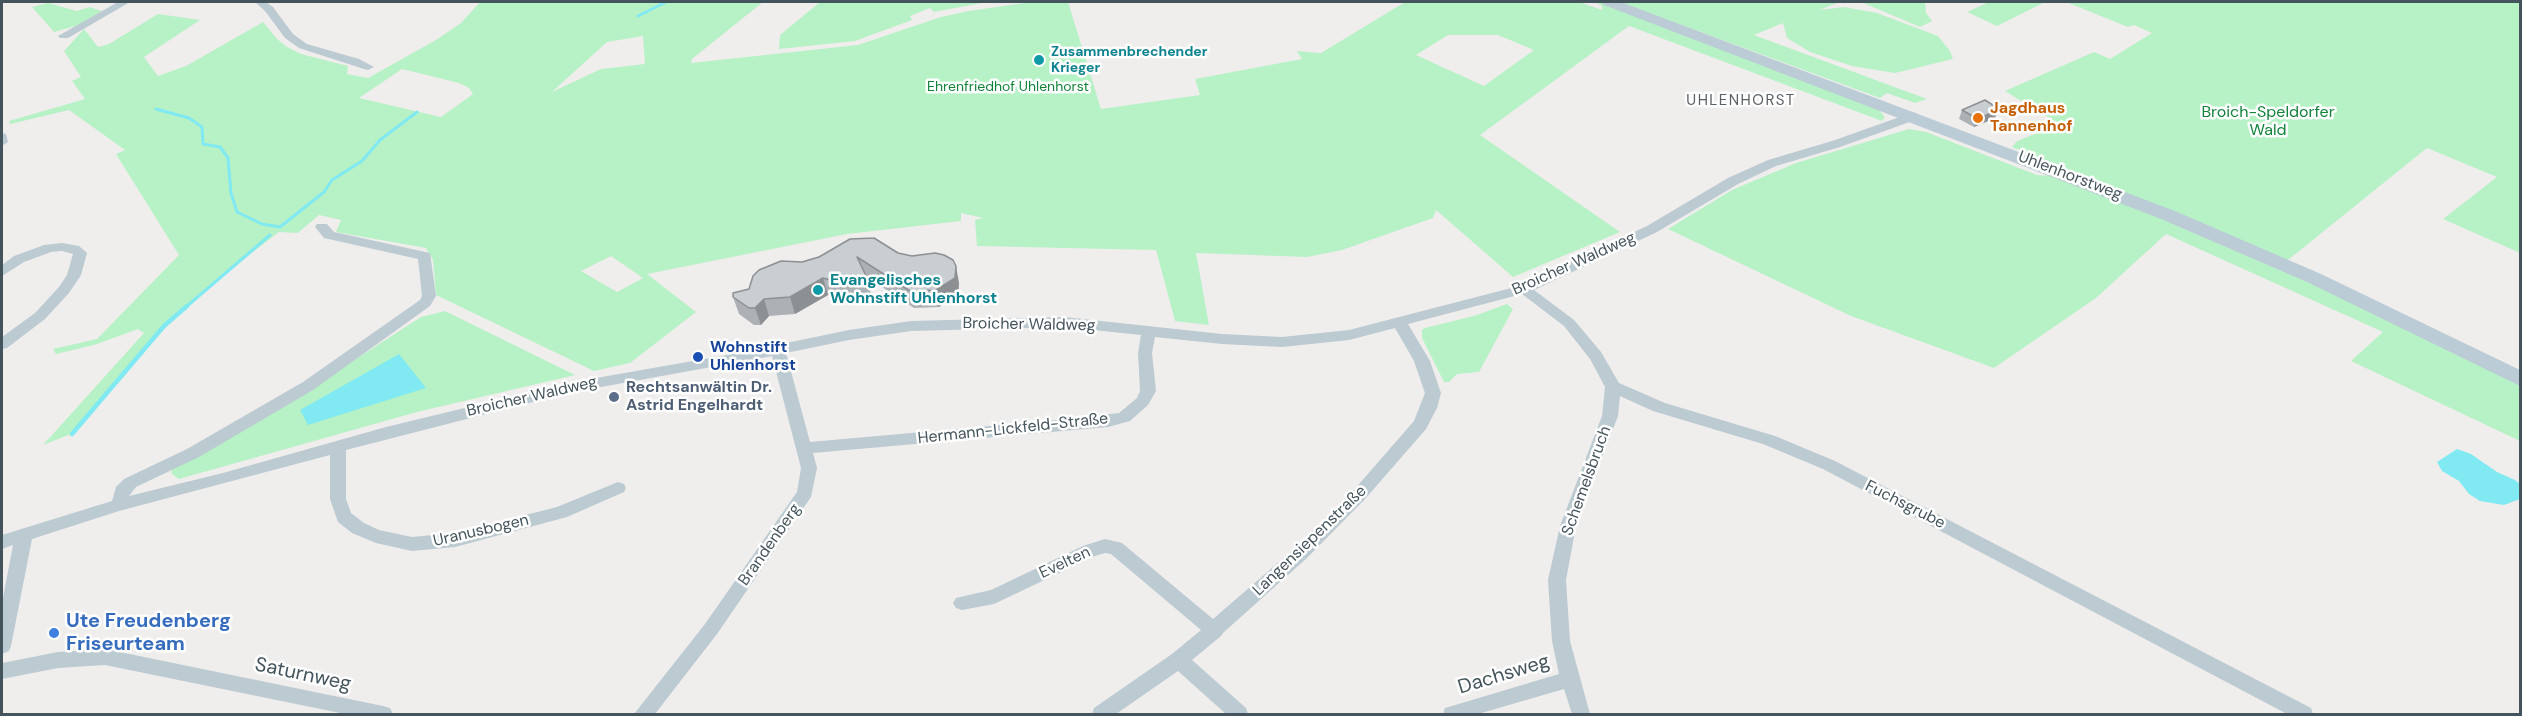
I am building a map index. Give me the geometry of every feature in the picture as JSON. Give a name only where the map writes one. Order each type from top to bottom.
[{"type":"main road","name":"Uhlenhorstweg","points":[[1609,2],[2199,228],[2314,278],[2520,379]]},
{"type":"street","points":[[64,36],[125,2]]},
{"type":"street","points":[[260,2],[269,9],[289,36],[303,45],[321,53],[355,61],[368,67]]},
{"type":"street","name":"Broicher Waldweg","points":[[2,542],[119,505],[338,446],[579,385],[778,350],[849,335],[957,324],[1064,322],[1222,339],[1282,342],[1349,335],[1524,289],[1652,229],[1733,181],[1772,163],[1914,117]]},
{"type":"street","points":[[2,137],[2,142]]},
{"type":"street","points":[[119,505],[122,491],[130,483],[193,453],[308,386],[425,303],[429,296],[425,256],[329,235],[322,227]]},
{"type":"street","points":[[2,272],[19,259],[49,248],[62,247],[74,249],[80,253],[74,275],[64,290],[40,316],[2,344]]},
{"type":"street","points":[[1524,289],[1569,322],[1596,356],[1613,387]]},
{"type":"street","name":"Langensiepenstraße","points":[[1101,714],[1179,660],[1215,631],[1301,553],[1351,503],[1420,425],[1433,393],[1431,381],[1400,323]]},
{"type":"street","name":"Hermann-Lickfeld-Straße","points":[[804,448],[1058,426],[1108,421],[1124,417],[1143,401],[1148,391],[1145,353],[1149,330]]},
{"type":"street","name":"Brandenberg","points":[[644,714],[711,628],[805,493],[809,468],[778,350]]},
{"type":"street","name":"Schemelsbruch","points":[[1581,714],[1561,641],[1557,580],[1568,526],[1610,416],[1613,387]]},
{"type":"street","name":"Fuchsgrube","points":[[1613,387],[1659,407],[1769,440],[1829,465],[2304,714]]},
{"type":"street","name":"Uranusbogen","points":[[338,446],[338,498],[344,517],[358,528],[376,536],[412,544],[455,540],[561,512],[618,488]]},
{"type":"street","points":[[2,646],[24,535]]},
{"type":"street","name":"Evelten","points":[[962,603],[994,597],[1089,551],[1105,546],[1116,548],[1215,631]]},
{"type":"street","name":"Saturnweg","points":[[2,671],[58,660],[105,657],[383,714]]},
{"type":"street","points":[[1179,660],[1239,714]]},
{"type":"street","name":"Dachsweg","points":[[1452,714],[1570,679]]},
{"type":"green space","name":"Ehrenfriedhof Uhlenhorst","points":[[480,2],[763,2],[692,59],[691,63],[858,45],[941,17],[969,11],[1031,2],[1068,2],[1101,109],[1200,95],[1195,79],[1302,59],[1297,51],[1321,53],[1405,2],[1579,2],[1602,10],[1602,6],[1595,2],[1599,2],[1878,109],[1885,117],[1882,121],[1629,26],[1480,135],[1620,232],[1513,277],[1436,210],[1433,218],[1342,250],[1307,257],[1196,253],[1209,325],[1175,321],[1156,250],[977,246],[975,220],[983,218],[961,213],[961,221],[847,234],[647,274],[696,312],[630,363],[594,371],[436,295],[433,260],[426,248],[336,232],[341,220],[319,215],[298,233],[279,232],[227,272],[167,326],[71,434],[43,445],[144,333],[138,329],[94,345],[56,354],[53,349],[97,339],[179,255],[116,154],[125,150],[69,110],[10,124],[9,121],[85,99],[72,81],[81,77],[64,51],[84,29],[98,47],[109,44],[158,14],[200,20],[144,57],[158,76],[186,66],[263,22],[287,47],[301,54],[348,66],[347,74],[368,78],[436,40],[461,23]],"holes":[[[1448,35],[1498,35],[1534,50],[1484,86],[1416,55]],[[643,36],[645,64],[601,69],[552,92],[607,42]],[[402,69],[459,83],[469,88],[473,94],[441,117],[359,98]],[[611,256],[643,278],[617,292],[581,271]]]},
{"type":"green space","points":[[820,2],[987,2],[934,12],[930,8],[910,16],[912,20],[855,41],[779,49],[780,35]]},
{"type":"green space","points":[[1619,2],[1840,2],[1819,10],[1844,7],[1877,13],[1938,36],[1950,51],[1953,59],[1895,73],[1852,66],[1810,52],[1787,38],[1783,23],[1754,35],[1927,99],[1915,103],[1887,93],[1880,98]]},
{"type":"green space","points":[[1861,2],[1925,2],[1926,13],[1932,21],[1920,27]]},
{"type":"green space","points":[[1989,2],[2045,2],[1997,26],[1967,12]]},
{"type":"green space","name":"Broich-Speldorfer Wald","points":[[2066,2],[2520,2],[2520,253],[2443,219],[2497,177],[2427,148],[2288,260],[2012,147],[2017,141],[2062,126],[2005,91],[2094,52],[2110,59],[2152,33],[2134,25],[2128,27]]},
{"type":"green space","points":[[48,3],[77,11],[89,7],[102,11],[79,25],[54,32],[32,7]]},
{"type":"green space","points":[[1909,129],[1926,132],[2037,175],[2056,176],[2132,206],[2354,302],[2492,371],[2520,386],[2520,441],[2351,361],[2383,332],[2166,234],[2096,298],[1994,368],[1851,316],[1668,229],[1732,190],[1796,163]]},
{"type":"green space","points":[[1507,304],[1513,309],[1479,372],[1457,374],[1449,382],[1444,382],[1422,338],[1422,330],[1474,316]]},
{"type":"green space","points":[[445,311],[575,375],[417,412],[179,479],[172,474],[171,468],[311,388],[421,317]]},
{"type":"water","points":[[399,354],[426,388],[308,425],[300,410]]},
{"type":"water","points":[[2457,449],[2471,454],[2497,472],[2515,480],[2520,484],[2520,499],[2504,505],[2480,501],[2469,494],[2459,481],[2442,471],[2437,462]]},
{"type":"building","points":[[1985,100],[1999,109],[1978,119],[1962,110]]},
{"type":"building","points":[[874,238],[898,253],[912,256],[935,253],[944,255],[953,260],[956,266],[955,278],[936,290],[910,291],[857,257],[868,280],[844,283],[823,278],[790,297],[764,299],[755,308],[749,308],[733,297],[733,293],[749,289],[753,276],[759,270],[781,261],[802,262],[819,257],[850,239]]},
{"type":"waterway","points":[[638,16],[666,2]]},
{"type":"waterway","points":[[156,109],[189,118],[202,127],[203,144],[220,147],[228,158],[231,193],[237,212],[262,224],[280,227],[324,192],[332,180],[362,161],[380,140],[417,112]]},
{"type":"waterway","points":[[186,307],[270,235]]},
{"type":"waterway","points":[[72,434],[164,326],[187,306]]},
{"type":"place","name":"Zusammenbrechender Krieger","points":[[1039,60]]},
{"type":"place","name":"Jagdhaus Tannenhof","points":[[1978,118]]},
{"type":"place","name":"Evangelisches Wohnstift Uhlenhorst","points":[[818,290]]},
{"type":"place","name":"Wohnstift Uhlenhorst","points":[[698,357]]},
{"type":"place","name":"Rechtsanwältin Dr. Astrid Engelhardt","points":[[614,397]]},
{"type":"place","name":"Ute Freudenberg Friseurteam","points":[[54,633]]},
{"type":"district","name":"UHLENHORST","points":[[1741,101]]}]
